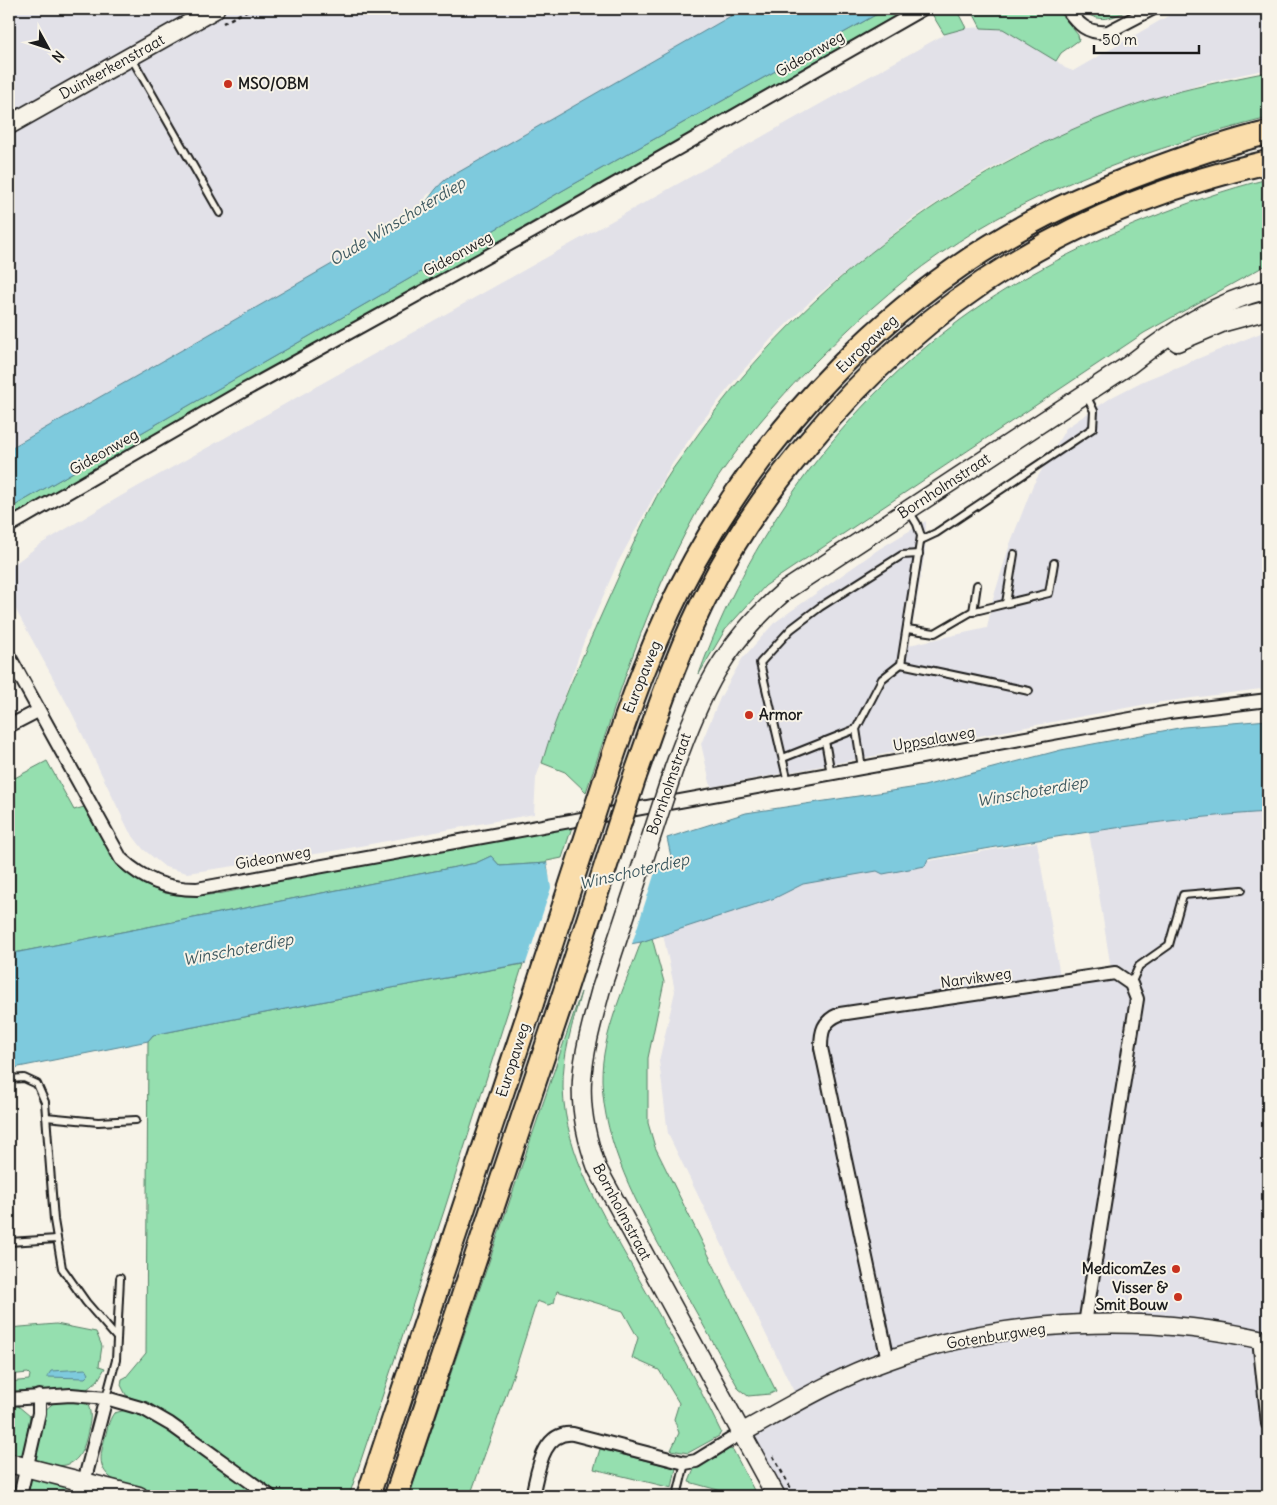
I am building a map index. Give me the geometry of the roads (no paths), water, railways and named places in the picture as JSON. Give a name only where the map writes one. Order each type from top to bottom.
[{"type":"highway","name":"Europaweg","points":[[368,1496],[604,783],[649,659],[672,604],[695,560],[744,481],[771,445],[845,363],[914,301],[955,270],[1028,224],[1125,179],[1213,148],[1268,133]]},
{"type":"highway","name":"Europaweg","points":[[396,1496],[635,776],[682,645],[728,555],[783,473],[836,409],[912,334],[974,288],[1049,242],[1131,204],[1221,173],[1268,162]]},
{"type":"street","name":"Duinkerkenstraat","points":[[9,125],[215,9]]},
{"type":"street","name":"Gideonweg","points":[[9,526],[260,382],[533,231],[922,9]]},
{"type":"street","points":[[1067,9],[1084,28],[1102,33],[1108,32],[1152,9]]},
{"type":"street","name":"Bornholmstraat","points":[[776,1496],[743,1432],[597,1168],[590,1148],[580,1100],[580,1076],[585,1047],[601,989],[674,768],[704,692],[722,660],[750,624],[786,590],[1129,364],[1165,336],[1218,307],[1268,289]]},
{"type":"street","name":"Bornholmstraat","points":[[1129,364],[1196,332],[1268,310]]},
{"type":"street","name":"Gideonweg","points":[[9,656],[122,859],[140,875],[173,888],[197,889],[606,814]]},
{"type":"street","name":"Uppsalaweg","points":[[606,814],[1169,712],[1268,700]]},
{"type":"street","points":[[9,726],[38,711]]},
{"type":"street","name":"Narvikweg","points":[[888,1360],[821,1048],[821,1030],[831,1018],[840,1014],[1115,973],[1130,984]]},
{"type":"street","points":[[1085,1324],[1137,999],[1130,984]]},
{"type":"street","name":"Gotenburgweg","points":[[743,1432],[825,1386],[888,1360],[934,1346],[1020,1329],[1085,1324],[1146,1323],[1195,1327],[1264,1340]]},
{"type":"street","points":[[1264,1340],[1268,1424]]},
{"type":"street","points":[[9,1399],[71,1395],[106,1398],[156,1415],[270,1496]]},
{"type":"street","points":[[20,1496],[39,1413],[39,1396]]},
{"type":"street","points":[[81,1491],[106,1398]]},
{"type":"street","points":[[536,1496],[544,1451],[551,1440],[562,1434],[573,1434],[685,1463],[696,1461],[743,1432]]},
{"type":"street","points":[[9,1463],[27,1468],[81,1491],[139,1496]]},
{"type":"lane","points":[[130,56],[220,213]]},
{"type":"lane","points":[[920,540],[936,533],[1093,428],[1094,411],[1085,393]]},
{"type":"lane","points":[[862,768],[856,729],[882,679],[901,664],[920,540],[917,524],[908,510]]},
{"type":"lane","points":[[788,782],[760,663],[791,629],[820,607],[902,555],[919,554]]},
{"type":"lane","points":[[1006,603],[1014,554]]},
{"type":"lane","points":[[907,628],[934,633],[973,612],[1049,593],[1054,563]]},
{"type":"lane","points":[[973,612],[978,586]]},
{"type":"lane","points":[[901,664],[1029,691]]},
{"type":"lane","points":[[783,758],[856,729]]},
{"type":"lane","points":[[825,741],[831,774]]},
{"type":"lane","points":[[1130,984],[1139,966],[1169,945],[1184,895],[1242,890]]},
{"type":"lane","points":[[9,1079],[24,1078],[37,1084],[45,1102],[54,1220],[62,1268],[86,1302],[117,1338]]},
{"type":"lane","points":[[46,1117],[98,1122],[136,1120]]},
{"type":"lane","points":[[9,1242],[57,1239]]},
{"type":"lane","points":[[106,1398],[116,1360],[120,1278]]},
{"type":"lane","points":[[677,1496],[685,1463]]},
{"type":"water","points":[[743,9],[886,9],[567,188],[9,509],[9,449],[409,220],[420,211],[435,190],[445,180]]},
{"type":"water","name":"Winschoterdiep","points":[[1268,720],[1268,812],[1183,819],[1055,837],[928,859],[925,866],[883,874],[877,871],[803,884],[775,898],[641,942],[402,986],[153,1035],[148,1041],[9,1069],[9,954],[476,863],[491,856],[500,866],[547,863],[553,890],[673,866],[667,838],[746,813],[924,786],[1061,750],[1184,727]]},
{"type":"water","points":[[86,1369],[89,1374],[85,1378],[47,1377],[51,1371]]},
{"type":"place","name":"MSO/OBM","points":[[228,84]]},
{"type":"place","name":"Armor","points":[[749,715]]},
{"type":"place","name":"MedicomZes","points":[[1176,1269]]},
{"type":"place","name":"Visser & Smit Bouw","points":[[1178,1297]]},
{"type":"water label","name":"Oude Winschoterdiep","points":[[397,221]]}]
